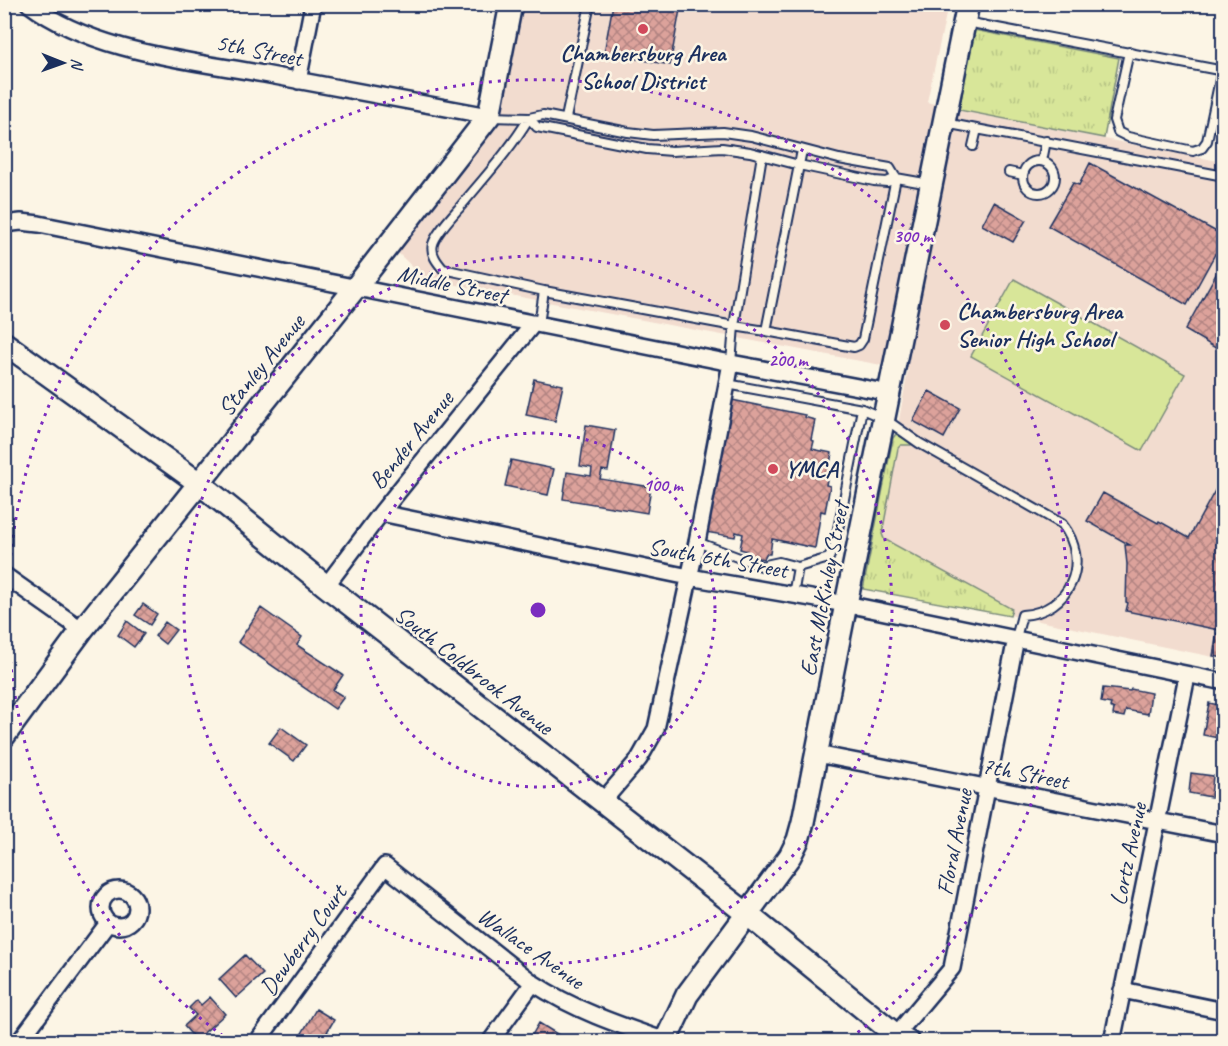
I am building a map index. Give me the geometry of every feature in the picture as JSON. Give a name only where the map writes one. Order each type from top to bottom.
[{"type":"street","name":"5th Street","points":[[29,4],[46,17],[62,25],[149,53],[489,117]]},
{"type":"street","points":[[298,81],[313,4]]},
{"type":"street","name":"Stanley Avenue","points":[[4,736],[82,630],[489,117],[511,4]]},
{"type":"street","name":"East McKinley Street","points":[[665,1041],[687,995],[790,856],[798,840],[966,13]]},
{"type":"street","name":"Middle Street","points":[[4,225],[21,222],[39,224],[890,393]]},
{"type":"street","name":"Bender Avenue","points":[[326,586],[381,513],[536,324]]},
{"type":"street","name":"South Coldbrook Avenue","points":[[4,343],[200,483],[326,586],[747,914],[902,1038]]},
{"type":"street","points":[[602,802],[639,759],[656,729],[697,542],[731,363]]},
{"type":"street","name":"South 6th Street","points":[[381,513],[689,577],[846,604],[1016,638],[1224,682]]},
{"type":"street","points":[[4,575],[82,630]]},
{"type":"street","name":"Floral Avenue","points":[[902,1038],[952,968],[1016,638]]},
{"type":"street","name":"Lortz Avenue","points":[[1112,1041],[1187,676]]},
{"type":"street","name":"7th Street","points":[[817,754],[1224,834]]},
{"type":"street","name":"Wallace Avenue","points":[[385,866],[533,983],[558,1000],[588,1014],[665,1041]]},
{"type":"street","name":"Dewberry Court","points":[[257,1041],[385,866]]},
{"type":"street","points":[[19,1041],[108,923]]},
{"type":"street","points":[[490,1041],[533,983]]},
{"type":"street","points":[[1122,990],[1224,1011]]},
{"type":"lane","points":[[566,118],[590,4]]},
{"type":"lane","points":[[966,13],[1129,52],[1223,70],[1207,141],[1202,148],[1193,151],[1128,138],[1118,132],[1114,120],[1129,52]]},
{"type":"lane","points":[[489,117],[529,118],[543,115],[654,135],[751,136],[802,150],[890,168],[896,178],[863,339],[859,345],[854,347],[734,326],[544,291],[443,269],[432,251],[433,244],[448,222],[518,137],[529,118]]},
{"type":"lane","points":[[529,118],[537,128],[647,149],[730,149],[874,180],[887,182],[896,178],[932,184]]},
{"type":"lane","points":[[944,123],[1224,176]]},
{"type":"lane","points":[[974,146],[976,129]]},
{"type":"lane","points":[[730,149],[731,134]]},
{"type":"lane","points":[[1042,161],[1046,141]]},
{"type":"lane","points":[[766,331],[802,150]]},
{"type":"lane","points":[[731,363],[734,326],[762,155]]},
{"type":"lane","points":[[1042,161],[1049,164],[1055,173],[1054,184],[1047,192],[1036,193],[1024,184],[1023,175],[1029,164],[1042,161]]},
{"type":"lane","points":[[1009,172],[1023,175]]},
{"type":"lane","points":[[536,324],[544,291]]},
{"type":"lane","points":[[726,383],[862,409],[885,419],[919,443],[1055,519],[1066,530],[1075,552],[1075,568],[1071,584],[1063,597],[1054,605],[1044,611],[1022,615],[1016,638]]},
{"type":"lane","points":[[697,542],[761,566],[779,562],[798,567],[829,558],[862,409]]},
{"type":"lane","points":[[793,595],[798,567]]},
{"type":"shaded area","name":"Chambersburg Area Senior High School","points":[[522,5],[948,5],[927,102],[956,110],[1223,162],[1223,659],[869,586],[908,370],[425,279],[397,252],[497,124]]},
{"type":"green space","points":[[974,30],[1119,58],[1104,138],[959,110]]},
{"type":"green space","points":[[1014,279],[1185,374],[1142,451],[971,356]]},
{"type":"green space","points":[[896,434],[911,442],[911,445],[901,445],[898,448],[882,534],[884,539],[1012,609],[1010,616],[863,589],[893,438]]},
{"type":"building","name":"Chambersburg Area School District","points":[[613,4],[681,4],[670,65],[604,53]]},
{"type":"building","name":"Chambersburg Area Senior High School","points":[[1090,163],[1224,236],[1224,247],[1220,245],[1187,305],[1048,226],[1073,183],[1079,185]]},
{"type":"building","points":[[994,202],[1026,220],[1013,242],[982,225]]},
{"type":"building","name":"Chambersburg Area Senior High School","points":[[1224,260],[1224,353],[1185,330]]},
{"type":"building","points":[[534,379],[563,385],[555,421],[526,415]]},
{"type":"building","points":[[929,391],[960,408],[944,438],[913,421]]},
{"type":"building","name":"YMCA","points":[[732,400],[805,415],[804,417],[815,420],[811,440],[814,441],[812,449],[832,453],[826,485],[830,486],[825,512],[821,511],[815,548],[772,539],[770,554],[766,554],[764,559],[745,556],[747,551],[740,549],[743,534],[736,532],[735,537],[705,532]]},
{"type":"building","points":[[586,425],[615,430],[608,471],[602,470],[600,479],[651,487],[647,513],[563,499],[567,472],[591,476],[592,468],[580,466]]},
{"type":"building","points":[[511,460],[554,469],[548,495],[505,486]]},
{"type":"building","points":[[1224,474],[1224,553],[1221,558],[1224,560],[1224,631],[1126,611],[1128,603],[1126,602],[1125,545],[1130,545],[1087,521],[1103,493],[1189,538]]},
{"type":"building","points":[[143,604],[157,614],[150,625],[135,615]]},
{"type":"building","points":[[261,608],[302,637],[297,645],[343,675],[333,690],[344,697],[335,709],[238,642]]},
{"type":"building","points":[[127,621],[144,634],[134,647],[118,635]]},
{"type":"building","points":[[165,622],[176,630],[165,644],[155,636]]},
{"type":"building","points":[[1217,633],[1224,634],[1224,658],[1213,656]]},
{"type":"building","points":[[1103,688],[1130,691],[1131,689],[1151,693],[1148,714],[1126,710],[1124,717],[1113,715],[1114,709],[1110,707],[1111,704],[1101,702]]},
{"type":"building","points":[[1209,703],[1224,706],[1224,739],[1203,735]]},
{"type":"building","points":[[281,727],[306,745],[294,761],[269,743]]},
{"type":"building","points":[[1191,773],[1213,776],[1211,797],[1189,793]]},
{"type":"building","points":[[1218,779],[1224,780],[1224,799],[1213,797]]},
{"type":"building","points":[[245,955],[263,974],[236,998],[219,979]]},
{"type":"building","points":[[210,997],[225,1014],[196,1040],[184,1026],[196,1015],[189,1008],[197,1000],[201,1005]]},
{"type":"building","points":[[316,1009],[334,1020],[327,1032],[333,1035],[329,1042],[297,1042]]},
{"type":"building","points":[[539,1023],[567,1040],[566,1042],[535,1042],[536,1040],[531,1037]]},
{"type":"place","name":"Chambersburg Area School District","points":[[643,29]]},
{"type":"place","name":"Chambersburg Area Senior High School","points":[[945,325]]},
{"type":"place","name":"YMCA","points":[[773,469]]}]
